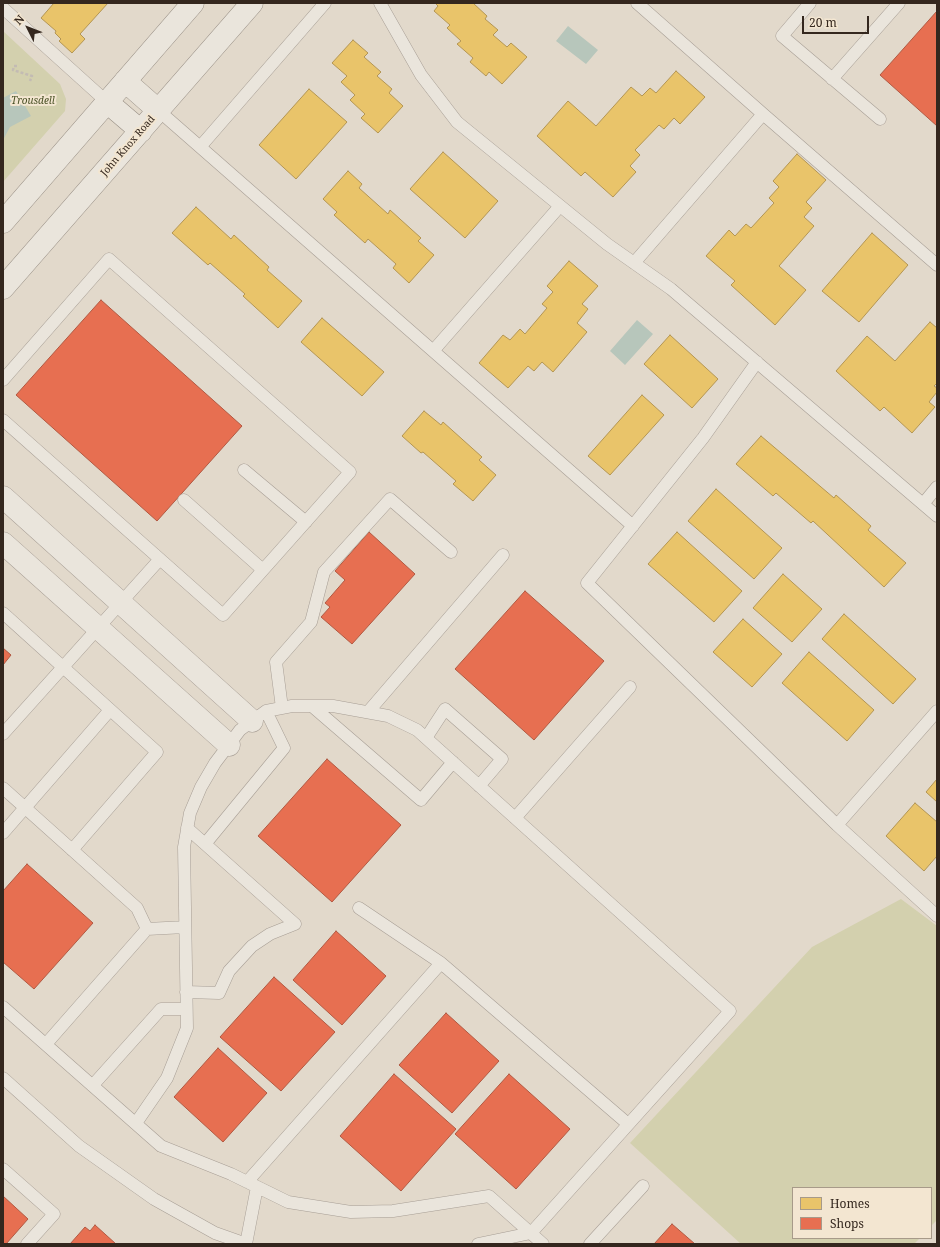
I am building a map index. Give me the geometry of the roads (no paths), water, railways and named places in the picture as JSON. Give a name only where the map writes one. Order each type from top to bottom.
[{"type":"main road","points":[[3,222],[193,3]]},
{"type":"main road","name":"John Knox Road","points":[[3,288],[252,3]]},
{"type":"main road","points":[[125,81],[159,111]]},
{"type":"main road","points":[[107,102],[141,131]]},
{"type":"main road","points":[[3,497],[121,603],[259,716]]},
{"type":"main road","points":[[3,543],[229,745]]},
{"type":"lane","points":[[200,147],[325,3]]},
{"type":"lane","points":[[380,3],[421,75],[457,122],[560,206],[634,263],[671,289],[937,516]]},
{"type":"lane","points":[[637,3],[937,265]]},
{"type":"lane","points":[[810,3],[782,36],[880,119]]},
{"type":"lane","points":[[832,79],[899,3]]},
{"type":"lane","points":[[3,8],[107,102]]},
{"type":"lane","points":[[159,111],[633,526]]},
{"type":"lane","points":[[634,263],[763,114]]},
{"type":"lane","points":[[433,351],[560,206]]},
{"type":"lane","points":[[3,380],[109,260],[350,472],[223,615],[3,420]]},
{"type":"lane","points":[[757,362],[703,438],[587,583],[837,825],[937,916]]},
{"type":"lane","points":[[244,470],[306,522]]},
{"type":"lane","points":[[923,504],[937,487]]},
{"type":"lane","points":[[282,708],[276,662],[311,622],[324,572],[390,499],[451,552]]},
{"type":"lane","points":[[184,500],[264,570]]},
{"type":"lane","points":[[368,712],[504,555]]},
{"type":"lane","points":[[3,734],[160,559]]},
{"type":"lane","points":[[3,613],[157,752],[72,850]]},
{"type":"lane","points":[[515,818],[630,687]]},
{"type":"lane","points":[[136,1123],[167,1078],[187,1028],[184,847],[190,813],[201,787],[215,763],[240,730],[259,716],[282,708],[292,706],[334,706],[388,716],[417,730],[730,1011],[530,1233],[478,1244]]},
{"type":"lane","points":[[312,706],[421,800],[453,762]]},
{"type":"lane","points":[[3,834],[110,710]]},
{"type":"lane","points":[[426,738],[445,710],[502,758],[479,786]]},
{"type":"lane","points":[[837,825],[937,711]]},
{"type":"lane","points":[[205,844],[284,748],[259,716]]},
{"type":"lane","points":[[3,788],[137,908],[147,929]]},
{"type":"lane","points":[[186,992],[219,993],[229,971],[252,946],[270,934],[295,924],[187,828]]},
{"type":"lane","points":[[359,908],[441,962],[628,1124]]},
{"type":"lane","points":[[46,1044],[147,929],[185,927]]},
{"type":"lane","points":[[3,1078],[79,1146],[154,1199],[215,1233],[246,1244],[252,1185],[441,962]]},
{"type":"lane","points":[[3,1007],[161,1146],[288,1202],[351,1212],[393,1211],[489,1196],[543,1244]]},
{"type":"lane","points":[[93,1085],[161,1008],[186,1009]]},
{"type":"lane","points":[[3,1169],[54,1214],[27,1244]]},
{"type":"lane","points":[[590,1244],[643,1186]]},
{"type":"park label","name":"Trousdell","points":[[33,101]]}]
